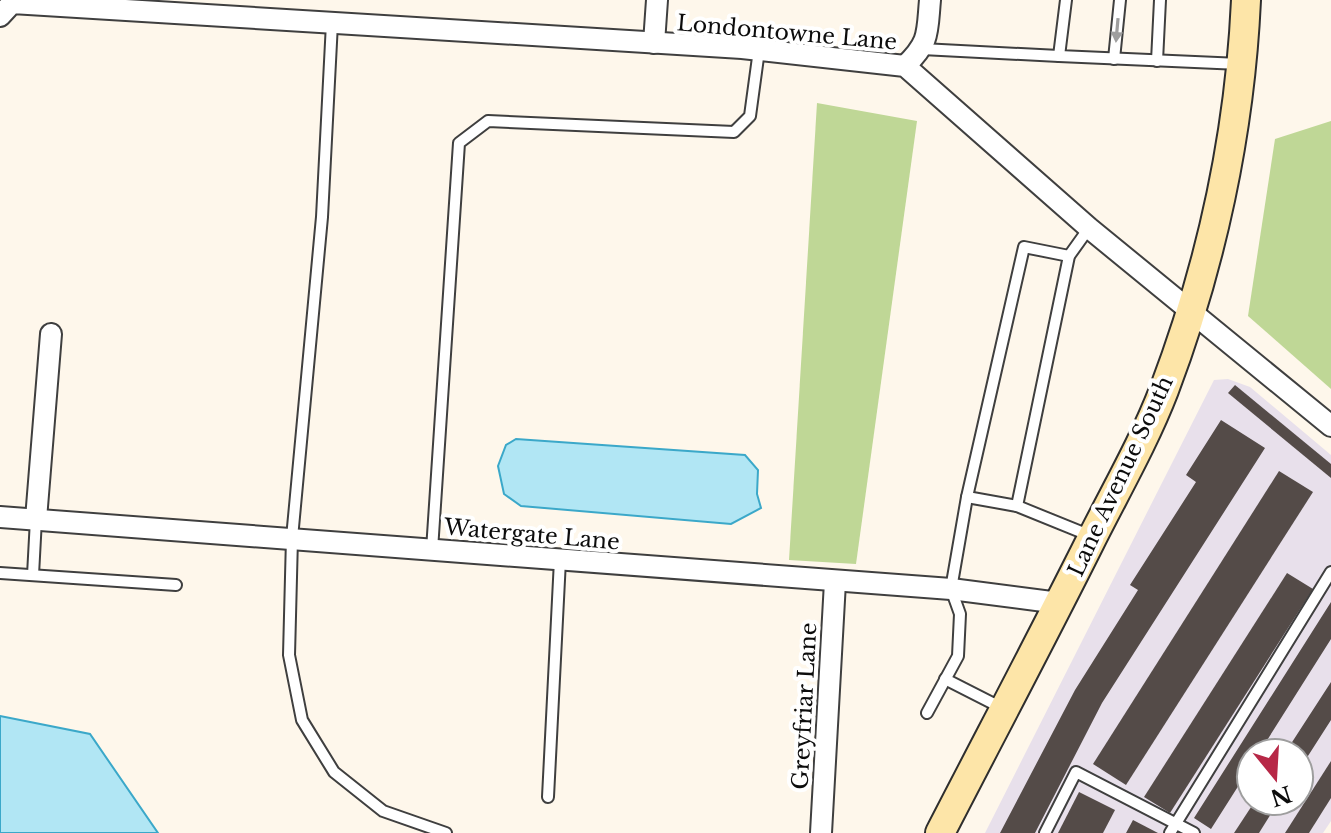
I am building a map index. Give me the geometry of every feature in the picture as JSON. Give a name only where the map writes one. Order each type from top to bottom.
[{"type":"main road","name":"Lane Avenue South","points":[[940,833],[1129,466],[1163,392],[1208,251],[1243,65],[1246,0]]},
{"type":"street","points":[[654,43],[657,0]]},
{"type":"street","points":[[905,66],[922,49],[930,0]]},
{"type":"street","name":"Londontowne Lane","points":[[4,8],[332,23],[654,43],[759,50],[905,66],[1089,228],[1331,426]]},
{"type":"street","points":[[36,519],[51,334]]},
{"type":"street","name":"Watergate Lane","points":[[0,517],[951,589],[1059,603]]},
{"type":"street","name":"Greyfriar Lane","points":[[821,833],[835,582]]},
{"type":"lane","points":[[1059,56],[1066,0]]},
{"type":"lane","points":[[1114,59],[1120,0]]},
{"type":"lane","points":[[1157,61],[1160,0]]},
{"type":"lane","points":[[332,23],[322,217],[292,538],[289,655],[302,720],[334,772],[383,811],[446,833]]},
{"type":"lane","points":[[922,49],[1243,65]]},
{"type":"lane","points":[[432,550],[459,143],[488,121],[734,132],[750,116],[759,50]]},
{"type":"lane","points":[[1017,506],[1069,256],[1089,228]]},
{"type":"lane","points":[[927,713],[958,656],[960,614],[951,589],[967,497],[1024,247],[1069,256]]},
{"type":"lane","points":[[967,497],[1017,506],[1093,537]]},
{"type":"lane","points":[[33,575],[36,519]]},
{"type":"lane","points":[[548,797],[560,560]]},
{"type":"lane","points":[[1172,828],[1331,572]]},
{"type":"lane","points":[[0,573],[176,585]]},
{"type":"lane","points":[[945,679],[1004,710]]},
{"type":"lane","points":[[1045,833],[1076,772],[1172,828],[1194,833]]},
{"type":"shaded area","points":[[1228,379],[1250,387],[1331,455],[1331,821],[1323,833],[985,833],[1214,380]]},
{"type":"green space","points":[[817,103],[917,121],[856,564],[789,560]]},
{"type":"green space","points":[[1331,121],[1331,389],[1248,316],[1275,139]]},
{"type":"water","points":[[516,439],[745,455],[758,470],[757,494],[761,508],[731,524],[521,506],[504,494],[498,466],[506,445]]},
{"type":"water","points":[[0,716],[90,734],[158,833],[0,833]]},
{"type":"building","points":[[1235,385],[1331,464],[1331,478],[1228,393]]},
{"type":"building","points":[[1221,420],[1265,448],[1102,703],[1035,833],[1000,833],[1075,690],[1138,590],[1130,585],[1196,482],[1186,475]]},
{"type":"building","points":[[1279,471],[1313,492],[1126,785],[1093,764]]},
{"type":"building","points":[[1287,573],[1313,589],[1170,813],[1144,797]]},
{"type":"building","points":[[1331,602],[1331,639],[1269,737],[1245,737]]},
{"type":"building","points":[[1331,682],[1331,720],[1315,745],[1315,737],[1295,737]]},
{"type":"building","points":[[1235,753],[1235,791],[1211,829],[1194,818]]},
{"type":"building","points":[[1331,761],[1331,798],[1309,833],[1285,833],[1295,817],[1315,817],[1315,786]]},
{"type":"building","points":[[1079,792],[1115,810],[1103,833],[1058,833]]},
{"type":"building","points":[[1244,817],[1269,817],[1259,833],[1234,833]]},
{"type":"building","points":[[1133,820],[1158,833],[1126,833]]}]
